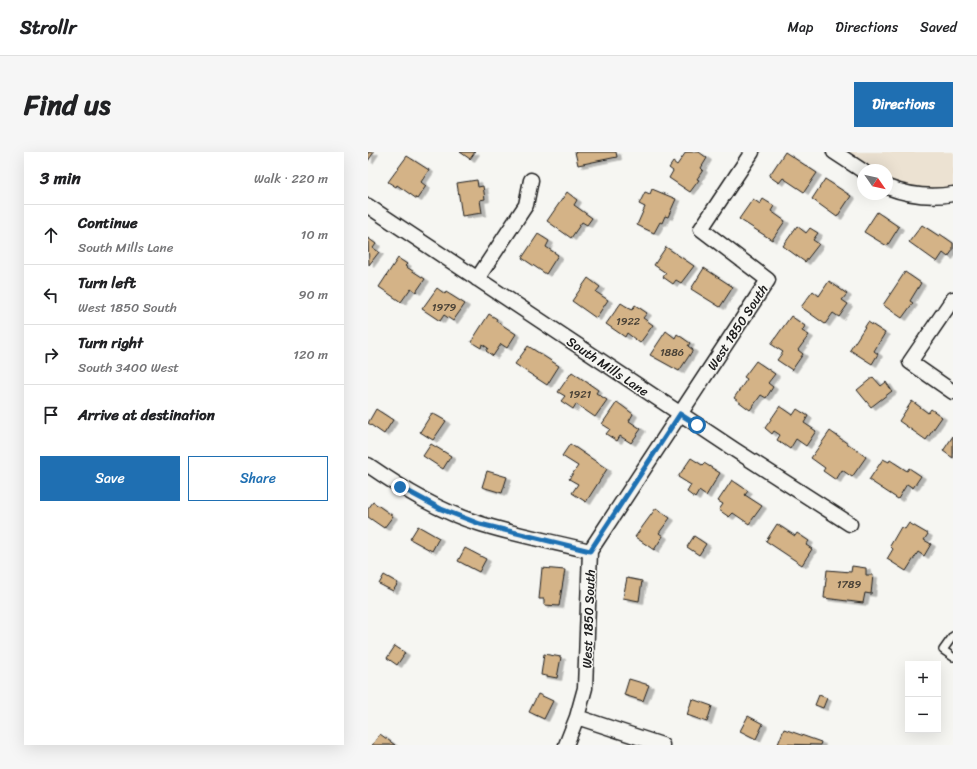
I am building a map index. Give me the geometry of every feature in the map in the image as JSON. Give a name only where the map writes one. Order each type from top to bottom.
[{"type":"street","name":"West 1850 South","points":[[566,745],[577,717],[585,688],[590,551],[768,280],[701,229],[752,152]]},
{"type":"street","points":[[834,152],[857,167]]},
{"type":"street","points":[[477,279],[526,205],[530,180]]},
{"type":"street","points":[[893,189],[914,194],[939,197],[953,194]]},
{"type":"street","name":"South Mills Lane","points":[[368,206],[680,414],[850,524]]},
{"type":"street","points":[[953,299],[910,362],[953,392]]},
{"type":"street","points":[[368,465],[400,487],[441,509],[480,524],[590,551]]},
{"type":"street","points":[[577,717],[662,745]]},
{"type":"lane","points":[[953,636],[943,650],[953,657]]},
{"type":"shaded area","points":[[846,152],[953,152],[953,186],[928,190],[893,183],[893,164],[863,164]]},
{"type":"building","points":[[368,152],[374,152],[368,161]]},
{"type":"building","points":[[460,152],[475,152],[470,159]]},
{"type":"building","points":[[575,152],[616,152],[617,157],[578,165]]},
{"type":"building","points":[[686,152],[699,152],[707,158],[701,168],[703,170],[697,179],[699,180],[690,192],[669,178],[673,171],[669,168],[673,162],[677,165]]},
{"type":"building","points":[[785,152],[817,173],[804,192],[783,178],[779,183],[769,176]]},
{"type":"building","points":[[407,156],[429,170],[421,182],[426,186],[417,199],[397,185],[396,187],[388,182]]},
{"type":"building","points":[[825,179],[851,196],[837,217],[812,199]]},
{"type":"building","points":[[477,180],[478,187],[483,186],[485,199],[480,200],[482,213],[462,216],[457,183]]},
{"type":"building","points":[[652,189],[676,199],[668,217],[665,216],[662,223],[660,222],[654,233],[637,225],[645,207],[639,204],[645,192],[650,194]]},
{"type":"building","points":[[567,192],[577,200],[574,205],[592,218],[587,225],[582,222],[571,238],[547,221]]},
{"type":"building","points":[[753,199],[760,204],[763,199],[774,206],[771,211],[785,221],[772,240],[739,219]]},
{"type":"building","points":[[877,212],[899,227],[887,246],[864,232]]},
{"type":"building","points":[[922,225],[939,236],[940,234],[953,243],[953,250],[948,257],[943,253],[937,262],[909,242]]},
{"type":"building","points":[[797,226],[806,233],[810,228],[818,233],[813,240],[819,244],[805,262],[783,246]]},
{"type":"building","points":[[538,234],[549,241],[546,247],[558,255],[546,274],[522,258]]},
{"type":"building","points":[[368,238],[376,244],[373,248],[379,252],[369,265]]},
{"type":"building","points":[[666,247],[694,266],[681,283],[676,280],[673,284],[663,277],[666,273],[654,265]]},
{"type":"building","points":[[398,258],[407,264],[405,266],[425,279],[416,292],[411,288],[401,302],[379,287]]},
{"type":"building","points":[[704,268],[733,287],[720,307],[691,289]]},
{"type":"building","points":[[905,272],[921,283],[910,301],[913,303],[902,318],[883,305]]},
{"type":"building","points":[[588,278],[600,287],[596,292],[608,300],[596,318],[572,301]]},
{"type":"building","points":[[829,281],[847,294],[842,300],[848,304],[839,317],[833,313],[825,324],[801,307],[813,291],[819,296]]},
{"type":"building","points":[[437,288],[445,294],[446,292],[465,304],[453,321],[444,315],[440,321],[422,309]]},
{"type":"building","points":[[621,303],[632,310],[635,305],[647,313],[643,318],[653,325],[640,343],[627,333],[625,337],[606,324]]},
{"type":"building","points":[[489,314],[497,319],[496,321],[516,334],[507,348],[501,344],[493,356],[486,351],[488,348],[482,344],[481,348],[471,342]]},
{"type":"building","points":[[791,316],[805,326],[802,331],[809,335],[798,350],[803,354],[792,370],[777,360],[783,352],[771,344]]},
{"type":"building","points":[[868,322],[885,333],[874,351],[878,354],[872,364],[850,350]]},
{"type":"building","points":[[666,331],[675,338],[677,334],[690,343],[688,346],[693,350],[679,371],[650,355]]},
{"type":"building","points":[[528,346],[559,366],[547,385],[515,364]]},
{"type":"building","points":[[756,361],[775,374],[768,383],[773,387],[766,398],[761,395],[750,410],[734,398],[747,379],[744,377]]},
{"type":"building","points":[[572,372],[598,390],[596,393],[607,400],[595,417],[576,404],[573,409],[561,401],[565,396],[558,392]]},
{"type":"building","points":[[873,377],[881,386],[886,382],[892,391],[871,407],[857,390]]},
{"type":"building","points":[[912,401],[928,413],[931,409],[942,417],[926,440],[899,421]]},
{"type":"building","points":[[617,402],[633,414],[629,421],[641,429],[631,443],[620,436],[617,441],[606,434],[610,429],[602,424]]},
{"type":"building","points":[[780,406],[793,415],[797,409],[808,416],[804,423],[816,431],[806,446],[796,439],[790,449],[777,440],[780,435],[774,431],[772,434],[765,428]]},
{"type":"building","points":[[376,409],[393,420],[384,434],[368,423]]},
{"type":"building","points":[[432,413],[446,421],[433,440],[420,432]]},
{"type":"building","points":[[830,431],[866,457],[852,477],[842,470],[836,480],[823,471],[825,468],[811,458]]},
{"type":"building","points":[[953,436],[953,458],[943,451]]},
{"type":"building","points":[[431,444],[451,456],[443,469],[423,456]]},
{"type":"building","points":[[570,444],[607,469],[586,502],[572,493],[578,484],[569,479],[578,466],[562,456]]},
{"type":"building","points":[[691,458],[702,465],[704,463],[720,473],[706,496],[699,491],[695,498],[687,492],[691,485],[678,477]]},
{"type":"building","points":[[883,459],[889,462],[890,460],[907,471],[909,468],[921,476],[913,488],[907,484],[898,499],[869,480]]},
{"type":"building","points":[[487,471],[507,477],[502,493],[482,487]]},
{"type":"building","points":[[732,480],[748,491],[745,495],[762,506],[749,524],[733,513],[729,517],[719,510],[723,504],[718,501]]},
{"type":"building","points":[[373,502],[393,516],[384,528],[368,517],[368,509]]},
{"type":"building","points":[[656,508],[670,518],[659,533],[663,536],[654,550],[635,537]]},
{"type":"building","points":[[909,523],[928,534],[924,540],[931,544],[924,556],[918,552],[906,571],[887,559],[893,549],[890,546],[901,527],[905,529]]},
{"type":"building","points":[[777,524],[795,536],[797,533],[809,541],[806,545],[812,549],[802,565],[766,541]]},
{"type":"building","points":[[418,526],[439,538],[432,551],[410,539]]},
{"type":"building","points":[[694,536],[706,544],[699,555],[687,547]]},
{"type":"building","points":[[465,548],[486,559],[479,572],[458,561]]},
{"type":"building","points":[[852,566],[866,568],[866,575],[873,575],[871,594],[865,593],[863,603],[824,598],[827,570],[851,572]]},
{"type":"building","points":[[542,568],[565,570],[559,606],[544,605],[544,599],[539,599]]},
{"type":"building","points":[[384,575],[398,583],[393,591],[379,584]]},
{"type":"building","points":[[627,578],[642,581],[639,601],[623,598]]},
{"type":"building","points":[[395,646],[405,653],[397,665],[387,658]]},
{"type":"building","points":[[544,654],[561,657],[557,678],[541,675]]},
{"type":"building","points":[[629,679],[649,685],[643,701],[624,695]]},
{"type":"building","points":[[538,694],[553,701],[544,719],[529,712]]},
{"type":"building","points":[[819,695],[827,698],[823,708],[815,705]]},
{"type":"building","points":[[692,699],[712,706],[707,722],[687,715]]},
{"type":"building","points":[[748,716],[763,724],[756,739],[740,731]]},
{"type":"building","points":[[784,729],[821,742],[820,745],[778,744]]},
{"type":"building","points":[[380,734],[395,745],[372,745]]},
{"type":"route","points":[[400,487],[441,509],[480,524],[590,551],[680,414],[697,425]]}]
